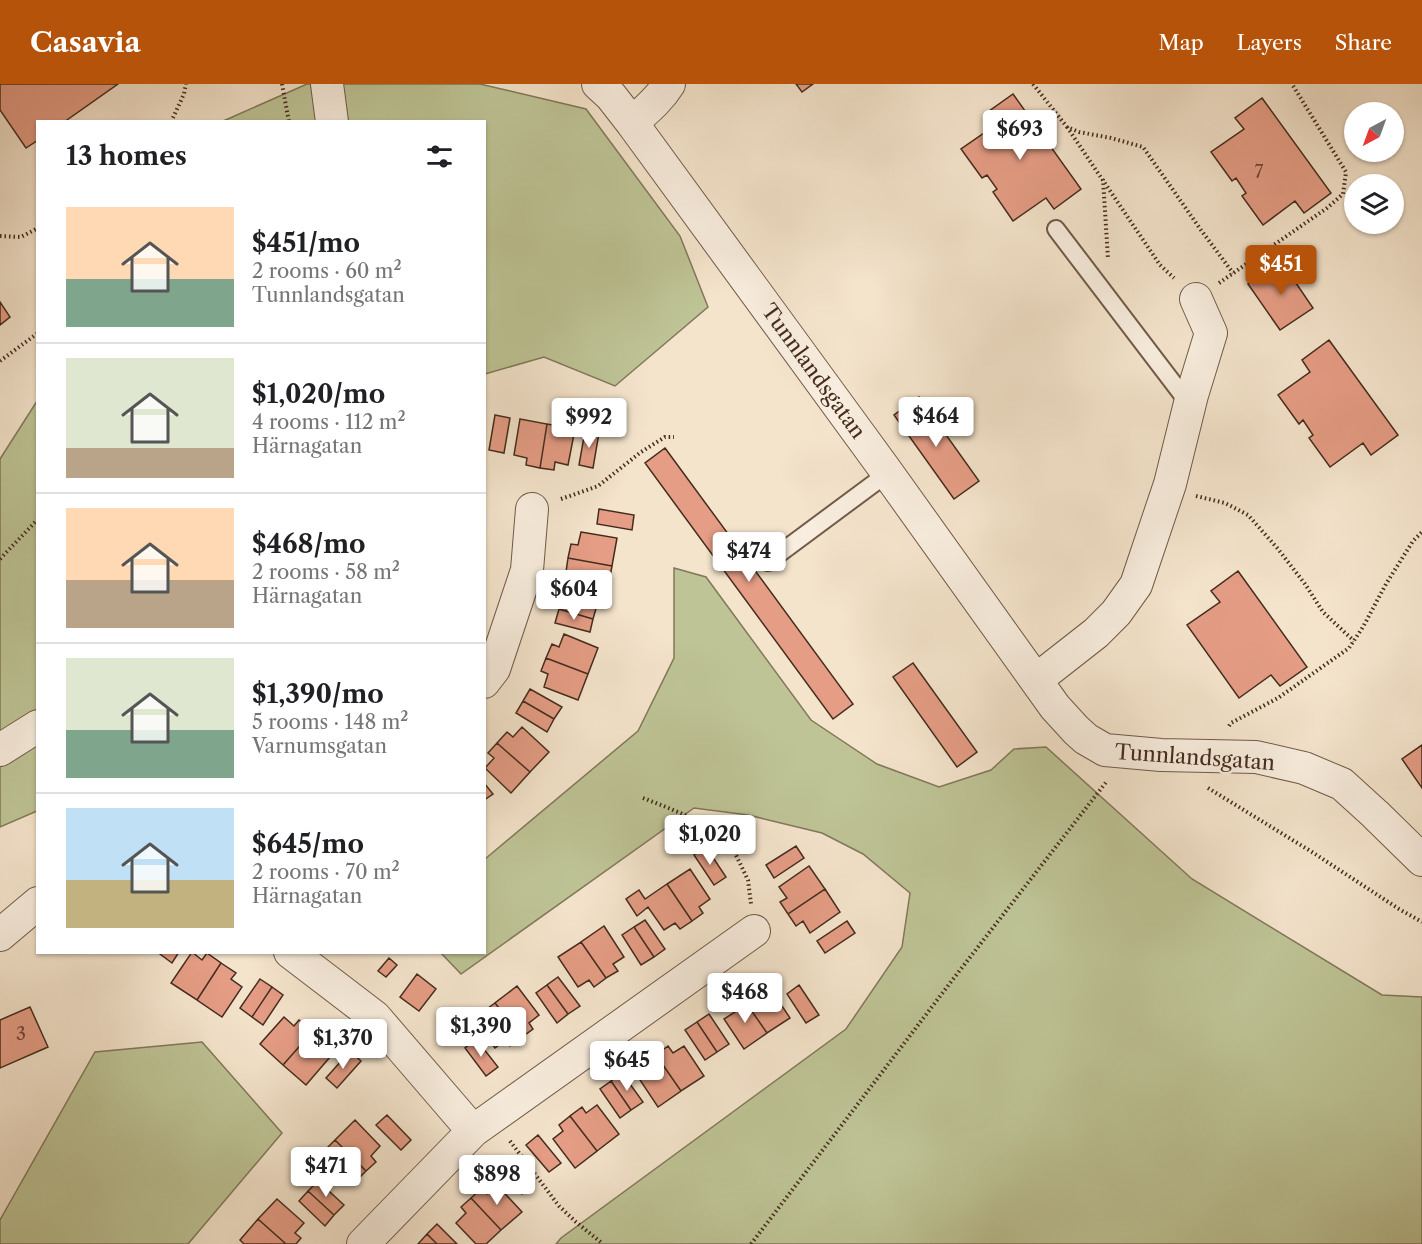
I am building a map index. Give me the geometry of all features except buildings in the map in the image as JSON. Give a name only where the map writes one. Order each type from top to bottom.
[{"type":"street","points":[[327,84],[332,120]]},
{"type":"street","name":"Tunnlandsgatan","points":[[598,84],[611,96],[632,123],[888,473],[1055,707],[1076,730],[1105,750],[1129,753],[1256,757],[1304,768],[1342,784],[1422,860]]},
{"type":"street","points":[[632,123],[651,106],[669,84]]},
{"type":"street","points":[[1036,680],[1096,633],[1116,613],[1136,585],[1168,490],[1211,333],[1196,299]]},
{"type":"street","points":[[486,679],[494,669],[527,570],[532,509]]},
{"type":"street","points":[[0,750],[36,727]]},
{"type":"street","points":[[0,935],[36,905]]},
{"type":"street","points":[[363,1244],[482,1124],[754,931]]},
{"type":"street","points":[[293,954],[375,1017],[482,1124]]},
{"type":"lane","points":[[1056,229],[1190,405]]},
{"type":"lane","points":[[768,562],[888,473]]},
{"type":"path","points":[[172,120],[186,84]]},
{"type":"path","points":[[282,84],[289,120]]},
{"type":"path","points":[[1033,84],[1103,178],[1160,265],[1196,299],[1318,215],[1343,194],[1346,172],[1292,84]]},
{"type":"path","points":[[1067,127],[1143,147],[1233,273]]},
{"type":"path","points":[[1103,178],[1111,302]]},
{"type":"path","points":[[0,236],[21,237],[36,229]]},
{"type":"path","points":[[0,361],[36,334]]},
{"type":"path","points":[[532,509],[598,486],[641,452],[665,437],[674,437]]},
{"type":"path","points":[[1168,490],[1225,503],[1248,515],[1278,549],[1323,612],[1354,641]]},
{"type":"path","points":[[0,559],[36,521]]},
{"type":"path","points":[[1215,756],[1218,742],[1231,723],[1278,698],[1349,648],[1413,541],[1422,532]]},
{"type":"path","points":[[751,1244],[1129,753]]},
{"type":"path","points":[[1200,783],[1422,922]]},
{"type":"path","points":[[643,798],[711,826],[734,851],[748,880],[754,931]]},
{"type":"path","points":[[482,1124],[559,1206],[603,1244]]},
{"type":"green space","points":[[307,84],[480,84],[586,109],[680,236],[708,307],[615,386],[544,357],[486,374],[486,120],[226,120]]},
{"type":"green space","points":[[36,403],[36,811],[0,827],[0,459]]},
{"type":"green space","points":[[674,568],[706,577],[811,720],[877,764],[939,787],[991,770],[1014,749],[1046,747],[1192,879],[1382,995],[1422,997],[1422,1244],[556,1244],[561,1238],[846,1029],[902,947],[910,893],[863,854],[822,833],[748,815],[694,808],[461,974],[442,954],[486,954],[486,858],[638,731],[674,658]]},
{"type":"green space","points":[[202,1042],[282,1133],[188,1244],[0,1244],[0,1220],[95,1052]]}]
